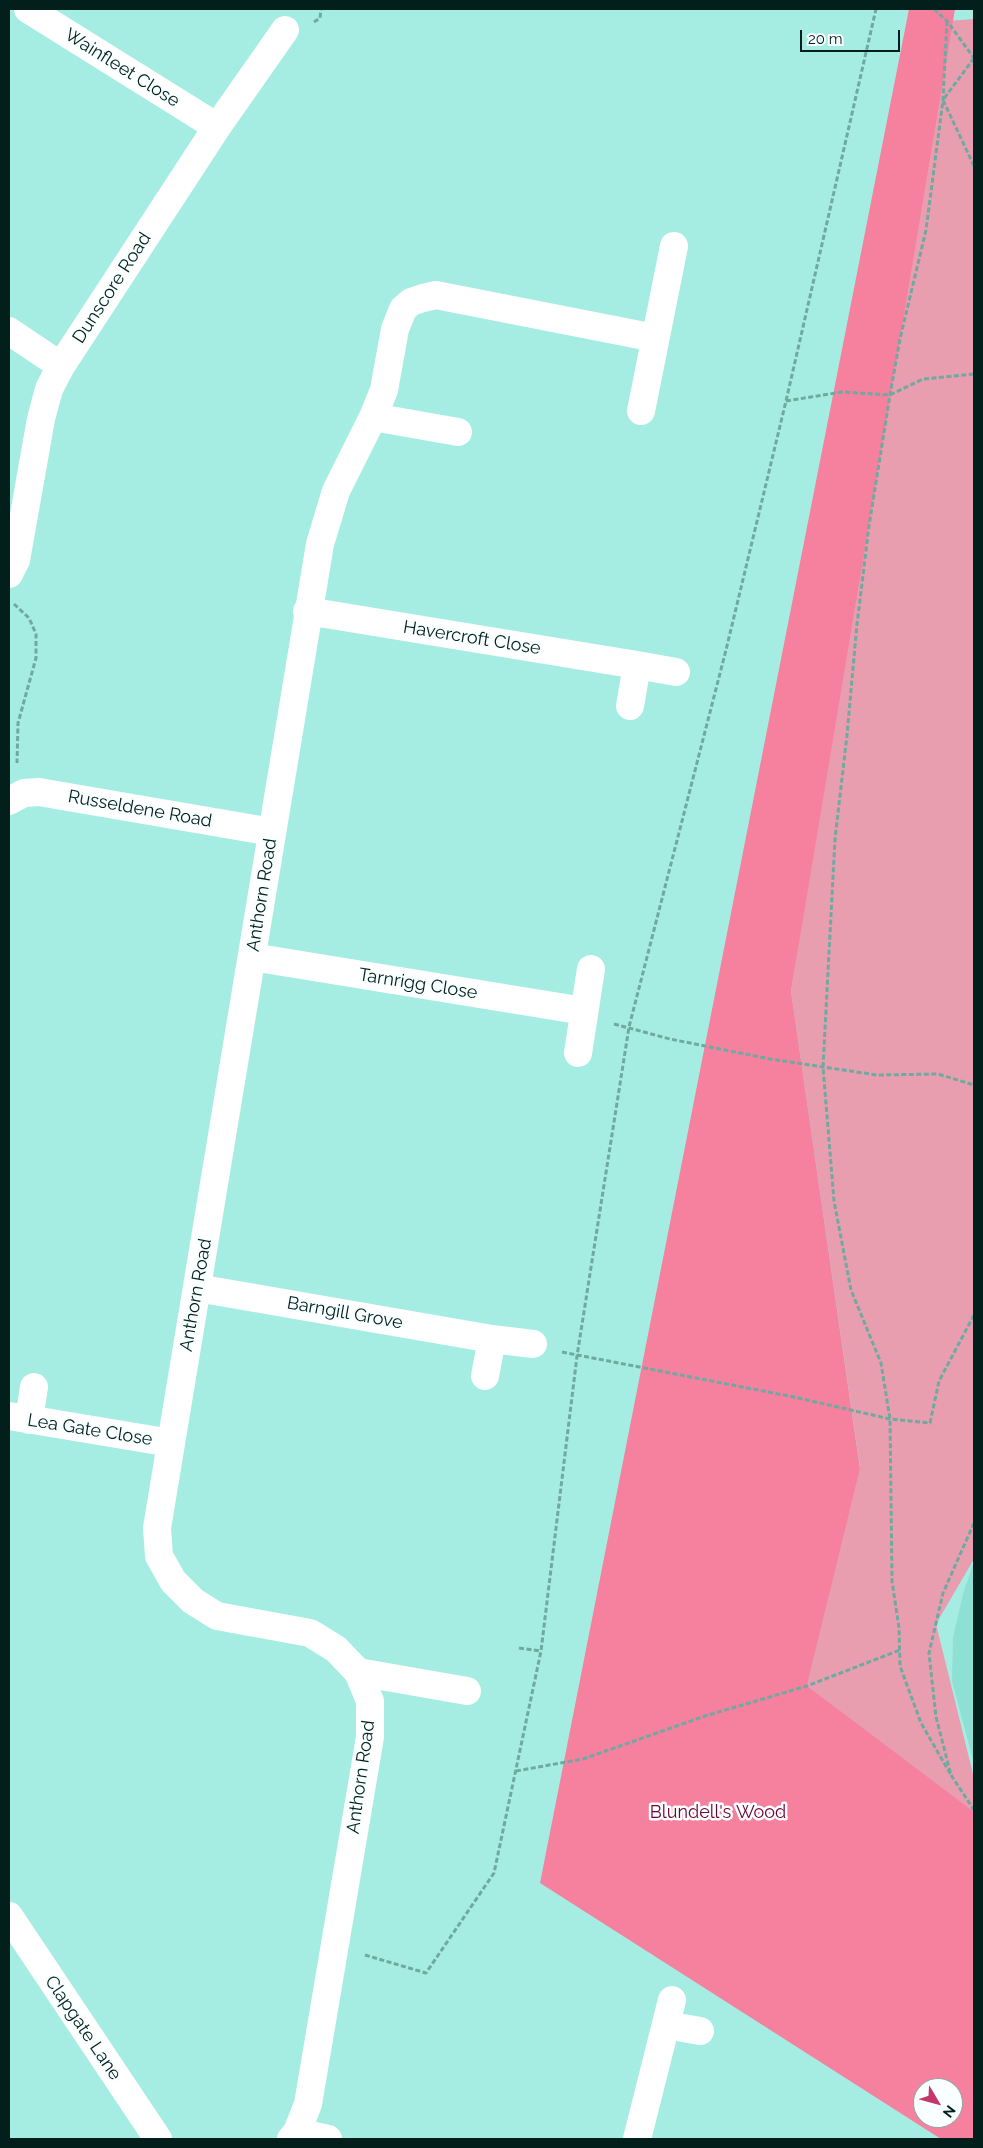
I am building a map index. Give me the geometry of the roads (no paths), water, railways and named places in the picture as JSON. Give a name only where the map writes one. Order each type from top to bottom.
[{"type":"street","name":"Wainfleet Close","points":[[28,9],[217,127]]},
{"type":"street","name":"Dunscore Road","points":[[9,574],[16,560],[41,419],[49,389],[217,127],[285,30]]},
{"type":"street","points":[[641,411],[674,246]]},
{"type":"street","name":"Anthorn Road","points":[[294,2136],[308,2104],[370,1736],[370,1701],[358,1672],[336,1649],[310,1633],[217,1616],[193,1601],[174,1582],[159,1556],[157,1528],[320,544],[336,491],[373,417],[384,390],[396,329],[403,309],[411,302],[436,295],[655,338]]},
{"type":"street","points":[[9,332],[62,366]]},
{"type":"street","points":[[373,417],[458,432]]},
{"type":"street","name":"Havercroft Close","points":[[308,611],[676,672]]},
{"type":"street","points":[[630,706],[637,665]]},
{"type":"street","name":"Russeldene Road","points":[[16,797],[39,792],[272,832]]},
{"type":"street","name":"Tarnrigg Close","points":[[252,957],[584,1011]]},
{"type":"street","points":[[578,1054],[591,969]]},
{"type":"street","name":"Barngill Grove","points":[[197,1288],[492,1339],[533,1344]]},
{"type":"street","points":[[485,1376],[492,1339]]},
{"type":"street","points":[[19,1418],[34,1387]]},
{"type":"street","name":"Lea Gate Close","points":[[19,1418],[170,1443]]},
{"type":"street","points":[[358,1672],[467,1692]]},
{"type":"street","name":"Clapgate Lane","points":[[9,1916],[158,2139]]},
{"type":"street","points":[[637,2139],[669,2013],[700,2032]]},
{"type":"street","points":[[294,2136],[328,2139]]},
{"type":"park label","name":"Blundell's Wood","points":[[718,1813]]}]
